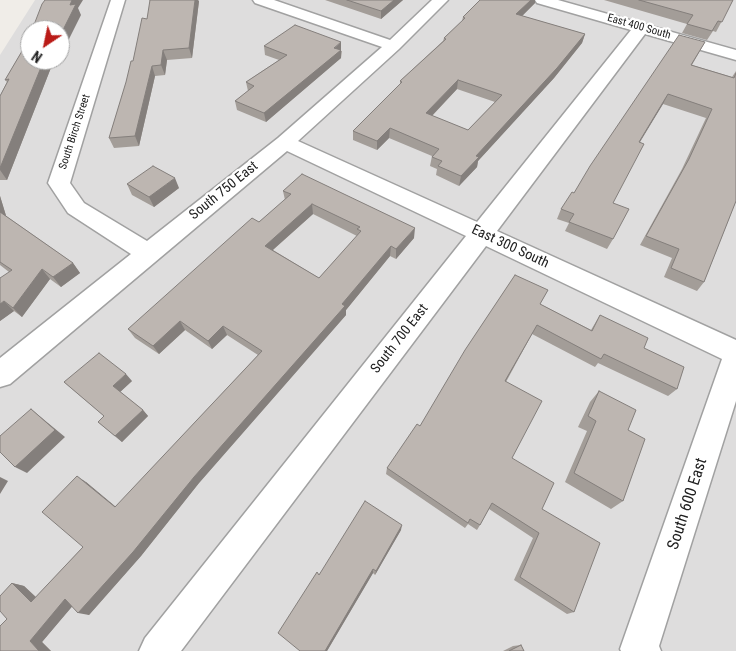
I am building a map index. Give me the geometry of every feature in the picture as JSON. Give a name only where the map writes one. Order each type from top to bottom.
[{"type":"street","name":"South Birch Street","points":[[118,0],[59,183],[76,208],[148,253]]},
{"type":"street","points":[[260,0],[393,46]]},
{"type":"street","name":"South 750 East","points":[[0,375],[284,142],[442,0]]},
{"type":"street","name":"East 400 South","points":[[542,0],[736,55]]},
{"type":"street","name":"South 700 East","points":[[158,651],[641,28]]},
{"type":"street","name":"East 300 South","points":[[284,142],[736,353]]},
{"type":"street","name":"South 600 East","points":[[641,650],[736,358]]},
{"type":"shaded area","points":[[35,0],[736,0],[736,651],[0,651],[0,55],[20,24],[20,70],[70,70],[70,20],[22,20]]},
{"type":"building","points":[[45,0],[72,0],[70,5],[76,4],[68,20],[36,20]]},
{"type":"building","points":[[150,0],[195,0],[189,48],[163,50],[161,65],[152,66],[135,136],[109,138],[131,61],[133,61],[142,18],[147,19]]},
{"type":"building","points":[[347,0],[394,0],[381,11]]},
{"type":"building","points":[[480,0],[531,0],[516,14],[585,34],[557,68],[476,156],[479,157],[461,176],[438,166],[442,161],[432,157],[439,149],[390,128],[377,141],[353,131],[402,82],[400,81],[446,39],[444,38],[465,18],[463,17]],"holes":[[[458,80],[502,95],[468,130],[426,113]]]},
{"type":"building","points":[[639,0],[733,0],[722,22],[718,21],[712,31],[687,24],[693,15]]},
{"type":"building","points":[[295,25],[341,42],[334,48],[341,50],[264,113],[235,101],[254,86],[246,82],[287,55],[264,46]]},
{"type":"building","points":[[679,35],[705,42],[691,65],[734,78],[736,73],[736,201],[704,282],[671,268],[679,249],[646,236],[689,159],[712,109],[668,94],[639,142],[644,144],[613,203],[629,209],[613,239],[569,222],[574,214],[561,209],[572,192],[574,193],[590,166]]},
{"type":"building","points":[[20,54],[20,70],[40,70],[0,168],[0,96],[9,79],[5,80]]},
{"type":"building","points":[[153,166],[175,178],[149,197],[127,184]]},
{"type":"building","points":[[302,174],[415,228],[396,249],[391,246],[342,304],[345,306],[194,477],[133,552],[78,613],[65,599],[30,641],[39,651],[0,651],[0,626],[7,619],[0,611],[0,596],[12,583],[31,602],[83,547],[42,512],[77,476],[115,507],[262,351],[223,326],[208,341],[180,321],[153,346],[128,329],[252,218],[259,222],[291,194],[283,191]],"holes":[[[312,204],[360,227],[357,229],[361,231],[319,278],[265,246]]]},
{"type":"building","points":[[0,212],[73,263],[53,277],[42,269],[13,308],[4,301],[0,304],[0,278],[12,270],[0,262]]},
{"type":"building","points":[[515,275],[548,290],[540,304],[592,331],[600,315],[648,338],[644,348],[684,367],[677,389],[604,354],[601,359],[537,325],[505,381],[542,401],[512,458],[554,483],[542,509],[600,543],[574,612],[520,577],[539,533],[492,503],[480,525],[470,519],[468,523],[387,468],[417,424],[420,426],[465,350]]},
{"type":"building","points":[[99,353],[126,374],[113,386],[143,410],[115,436],[98,422],[104,416],[64,382]]},
{"type":"building","points":[[599,391],[636,410],[628,430],[645,439],[623,501],[574,473],[596,421],[588,416]]},
{"type":"building","points":[[31,409],[55,430],[15,467],[0,452],[0,436]]},
{"type":"building","points":[[365,501],[402,525],[376,571],[373,569],[325,651],[300,651],[278,633],[317,572],[319,575]]},
{"type":"building","points":[[521,645],[524,651],[509,651]]}]
